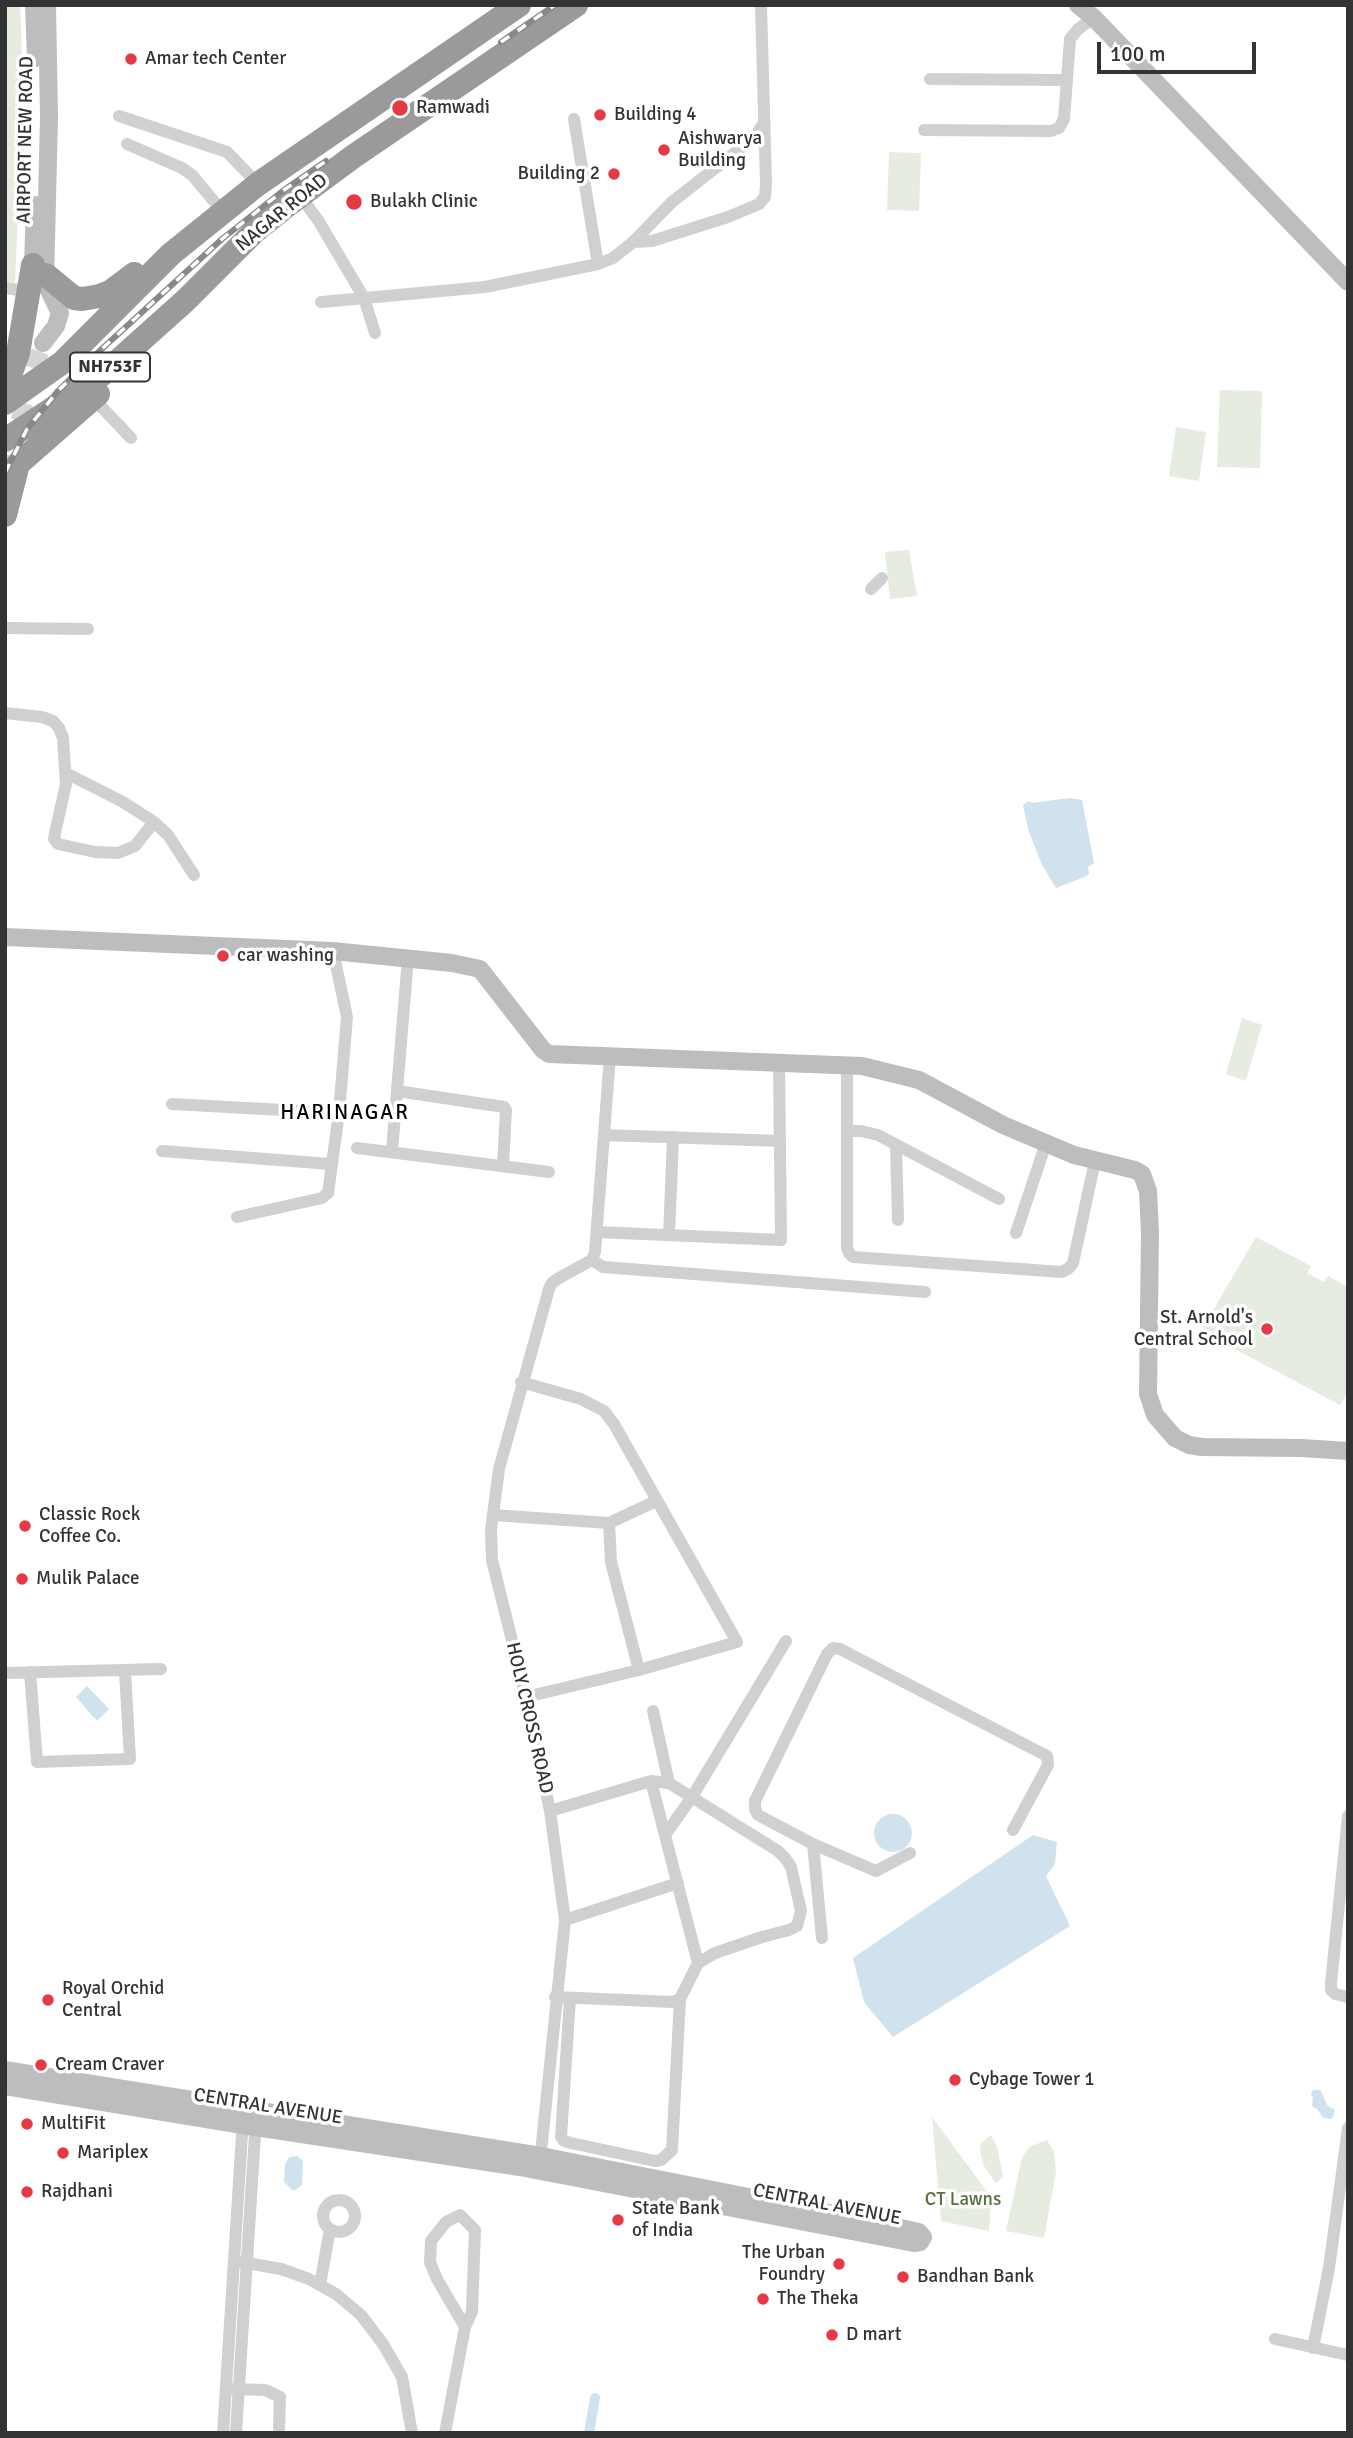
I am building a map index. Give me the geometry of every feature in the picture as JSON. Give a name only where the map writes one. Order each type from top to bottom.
[{"type":"highway","name":"NAGAR ROAD","points":[[88,393],[171,333],[184,319],[186,300],[253,233],[354,156],[576,5]]},
{"type":"highway","name":"NAGAR ROAD","points":[[5,403],[63,362],[180,247],[258,184],[518,6]]},
{"type":"highway","points":[[5,389],[18,353],[28,280],[74,298],[100,296],[110,292],[154,258],[180,247]]},
{"type":"highway","points":[[5,515],[18,464],[88,393]]},
{"type":"highway","name":"NH753F","points":[[5,440],[88,393]]},
{"type":"street","name":"AIRPORT NEW ROAD","points":[[28,280],[38,132],[34,5]]},
{"type":"street","name":"AIRPORT NEW ROAD","points":[[28,280],[49,117],[47,5]]},
{"type":"street","points":[[633,242],[652,242],[728,217],[759,204],[765,197],[761,5]]},
{"type":"street","points":[[1078,5],[1094,18],[1347,281]]},
{"type":"street","points":[[924,130],[1051,131],[1059,128],[1063,119],[1070,39],[1078,29],[1094,18]]},
{"type":"street","points":[[930,79],[1066,80]]},
{"type":"street","points":[[119,116],[228,152],[258,184]]},
{"type":"street","points":[[574,119],[598,264]]},
{"type":"street","points":[[321,302],[485,287],[598,264],[613,258],[633,242],[672,202],[755,136],[764,124]]},
{"type":"street","points":[[127,144],[192,175],[223,212]]},
{"type":"street","points":[[300,196],[318,220],[364,298],[376,333]]},
{"type":"street","points":[[28,280],[37,280],[37,346],[56,326],[60,313],[45,282],[28,280]]},
{"type":"street","points":[[88,393],[131,438]]},
{"type":"street","points":[[871,589],[882,578]]},
{"type":"street","points":[[5,628],[88,629]]},
{"type":"street","points":[[5,713],[53,721],[63,738],[66,784],[54,839],[58,844],[95,852],[118,853],[135,846],[154,822]]},
{"type":"street","points":[[66,773],[123,802],[154,822],[168,835],[194,875]]},
{"type":"street","points":[[5,937],[333,951],[452,963],[480,969],[543,1049],[550,1054],[847,1065],[878,1069],[919,1080],[1003,1125],[1095,1161],[1135,1170],[1146,1179],[1150,1232],[1148,1394],[1155,1415],[1175,1438],[1189,1445],[1202,1447],[1348,1451]]},
{"type":"street","points":[[237,1217],[326,1196],[339,1113],[347,1017],[333,951]]},
{"type":"street","points":[[391,1151],[408,958]]},
{"type":"street","points":[[610,1056],[597,1232],[592,1260],[603,1267],[925,1292]]},
{"type":"street","points":[[597,1232],[781,1240],[779,1061]]},
{"type":"street","points":[[847,1065],[847,1247],[853,1257],[1062,1272],[1073,1263],[1095,1161]]},
{"type":"street","points":[[397,1091],[504,1107],[503,1165]]},
{"type":"street","points":[[172,1104],[339,1113]]},
{"type":"street","points":[[847,1131],[868,1132],[999,1199]]},
{"type":"street","points":[[604,1135],[780,1141]]},
{"type":"street","points":[[669,1235],[673,1137]]},
{"type":"street","points":[[1016,1233],[1046,1143]]},
{"type":"street","points":[[896,1145],[898,1220]]},
{"type":"street","points":[[357,1148],[549,1172]]},
{"type":"street","points":[[162,1152],[330,1164]]},
{"type":"street","name":"HOLY CROSS ROAD","points":[[540,2163],[565,1920],[550,1811],[526,1697],[492,1560],[493,1515],[499,1469],[549,1289],[559,1278],[592,1260]]},
{"type":"street","points":[[521,1382],[581,1399],[604,1411],[614,1424],[737,1642],[639,1670],[526,1697]]},
{"type":"street","points":[[493,1515],[609,1523],[656,1501]]},
{"type":"street","points":[[609,1523],[611,1562],[639,1670]]},
{"type":"street","points":[[665,1836],[692,1797],[786,1641]]},
{"type":"street","points":[[911,1853],[876,1871],[813,1844],[758,1815],[755,1801],[827,1654],[833,1648],[852,1655],[1047,1756],[1048,1765],[1013,1830]]},
{"type":"street","points":[[5,1673],[161,1669]]},
{"type":"street","points":[[30,1672],[37,1762],[130,1759],[125,1671]]},
{"type":"street","points":[[653,1711],[669,1783]]},
{"type":"street","points":[[651,1781],[698,1963]]},
{"type":"street","points":[[550,1811],[651,1781],[669,1783],[785,1858],[791,1867],[801,1911],[797,1926],[715,1953],[698,1963],[680,1999],[672,2150],[661,2160],[571,2143],[561,2137],[570,1998]]},
{"type":"street","points":[[1348,1816],[1331,1990],[1335,1994],[1348,1997]]},
{"type":"street","points":[[813,1844],[822,1938]]},
{"type":"street","points":[[565,1920],[678,1882]]},
{"type":"street","points":[[555,1997],[673,2002],[680,1999]]},
{"type":"street","name":"CENTRAL AVENUE","points":[[5,2070],[250,2118]]},
{"type":"street","name":"CENTRAL AVENUE","points":[[5,2086],[250,2118],[540,2163],[793,2213],[919,2232],[923,2237],[920,2242],[914,2243],[793,2213]]},
{"type":"street","points":[[222,2433],[232,2389],[250,2118]]},
{"type":"street","points":[[1313,2348],[1329,2268],[1348,2128]]},
{"type":"street","points":[[445,2433],[465,2327],[471,2312],[475,2230],[460,2215],[446,2222],[431,2241],[430,2262],[465,2327]]},
{"type":"street","points":[[320,2286],[330,2229]]},
{"type":"street","points":[[241,2262],[281,2269],[320,2286],[336,2294],[361,2315],[383,2344],[402,2377],[412,2433]]},
{"type":"street","points":[[1275,2339],[1348,2355]]},
{"type":"street","points":[[232,2389],[265,2390],[281,2397],[279,2428]]},
{"type":"street","points":[[232,2389],[236,2433]]},
{"type":"green space","points":[[5,5],[20,5],[24,159],[18,212],[15,282],[5,287]]},
{"type":"green space","points":[[889,152],[921,153],[919,211],[887,210]]},
{"type":"green space","points":[[1220,390],[1262,391],[1260,468],[1217,467]]},
{"type":"green space","points":[[1176,427],[1206,432],[1199,481],[1169,476]]},
{"type":"green space","points":[[909,550],[917,596],[890,599],[885,552]]},
{"type":"green space","points":[[1242,1018],[1262,1025],[1246,1081],[1226,1074]]},
{"type":"green space","points":[[1256,1237],[1311,1266],[1307,1273],[1324,1282],[1328,1276],[1348,1287],[1348,1392],[1340,1405],[1201,1331]]},
{"type":"green space","name":"CT Lawns","points":[[932,2117],[991,2197],[989,2231],[941,2221]]},
{"type":"green space","name":"CT Lawns","points":[[991,2135],[997,2147],[1003,2176],[996,2184],[981,2156],[980,2144]]},
{"type":"green space","name":"CT Lawns","points":[[1047,2140],[1054,2152],[1056,2172],[1044,2238],[1006,2231],[1022,2158],[1029,2147]]},
{"type":"water","points":[[1070,798],[1082,800],[1094,863],[1088,867],[1087,876],[1056,888],[1042,865],[1029,832],[1023,805],[1028,801],[1032,803]]},
{"type":"water","points":[[87,1686],[109,1709],[97,1721],[76,1697]]},
{"type":"water","points":[[893,1814],[907,1819],[912,1833],[907,1847],[893,1852],[879,1847],[874,1833],[879,1819]]},
{"type":"water","points":[[1033,1835],[1057,1842],[1055,1864],[1046,1876],[1070,1926],[893,2037],[864,2002],[853,1958]]},
{"type":"water","points":[[1312,2091],[1321,2091],[1327,2105],[1335,2110],[1332,2119],[1323,2118],[1312,2106]]},
{"type":"water","points":[[297,2156],[303,2161],[302,2185],[292,2190],[284,2182],[285,2165],[289,2157]]},
{"type":"waterway","points":[[589,2433],[595,2398]]},
{"type":"tunnel","points":[[7,473],[30,379],[43,343]]},
{"type":"railway","points":[[501,42],[555,5]]},
{"type":"railway","points":[[5,473],[27,429],[81,368],[222,239],[326,161]]},
{"type":"place","name":"Amar tech Center","points":[[131,59]]},
{"type":"place","name":"Ramwadi","points":[[400,108]]},
{"type":"place","name":"Building 4","points":[[600,115]]},
{"type":"place","name":"Aishwarya Building","points":[[664,150]]},
{"type":"place","name":"Building 2","points":[[614,174]]},
{"type":"place","name":"Bulakh Clinic","points":[[354,202]]},
{"type":"place","name":"car washing","points":[[223,956]]},
{"type":"place","name":"St. Arnold's Central School","points":[[1267,1329]]},
{"type":"place","name":"Classic Rock Coffee Co.","points":[[25,1526]]},
{"type":"place","name":"Mulik Palace","points":[[22,1579]]},
{"type":"place","name":"Royal Orchid Central","points":[[48,2000]]},
{"type":"place","name":"Cream Craver","points":[[41,2065]]},
{"type":"place","name":"Cybage Tower 1","points":[[955,2080]]},
{"type":"place","name":"MultiFit","points":[[27,2124]]},
{"type":"place","name":"Mariplex","points":[[63,2153]]},
{"type":"place","name":"Rajdhani","points":[[27,2192]]},
{"type":"place","name":"State Bank of India","points":[[618,2220]]},
{"type":"place","name":"The Urban Foundry","points":[[839,2264]]},
{"type":"place","name":"Bandhan Bank","points":[[903,2277]]},
{"type":"place","name":"The Theka","points":[[763,2299]]},
{"type":"place","name":"D mart","points":[[832,2335]]},
{"type":"district","name":"HARINAGAR","points":[[345,1113]]}]
